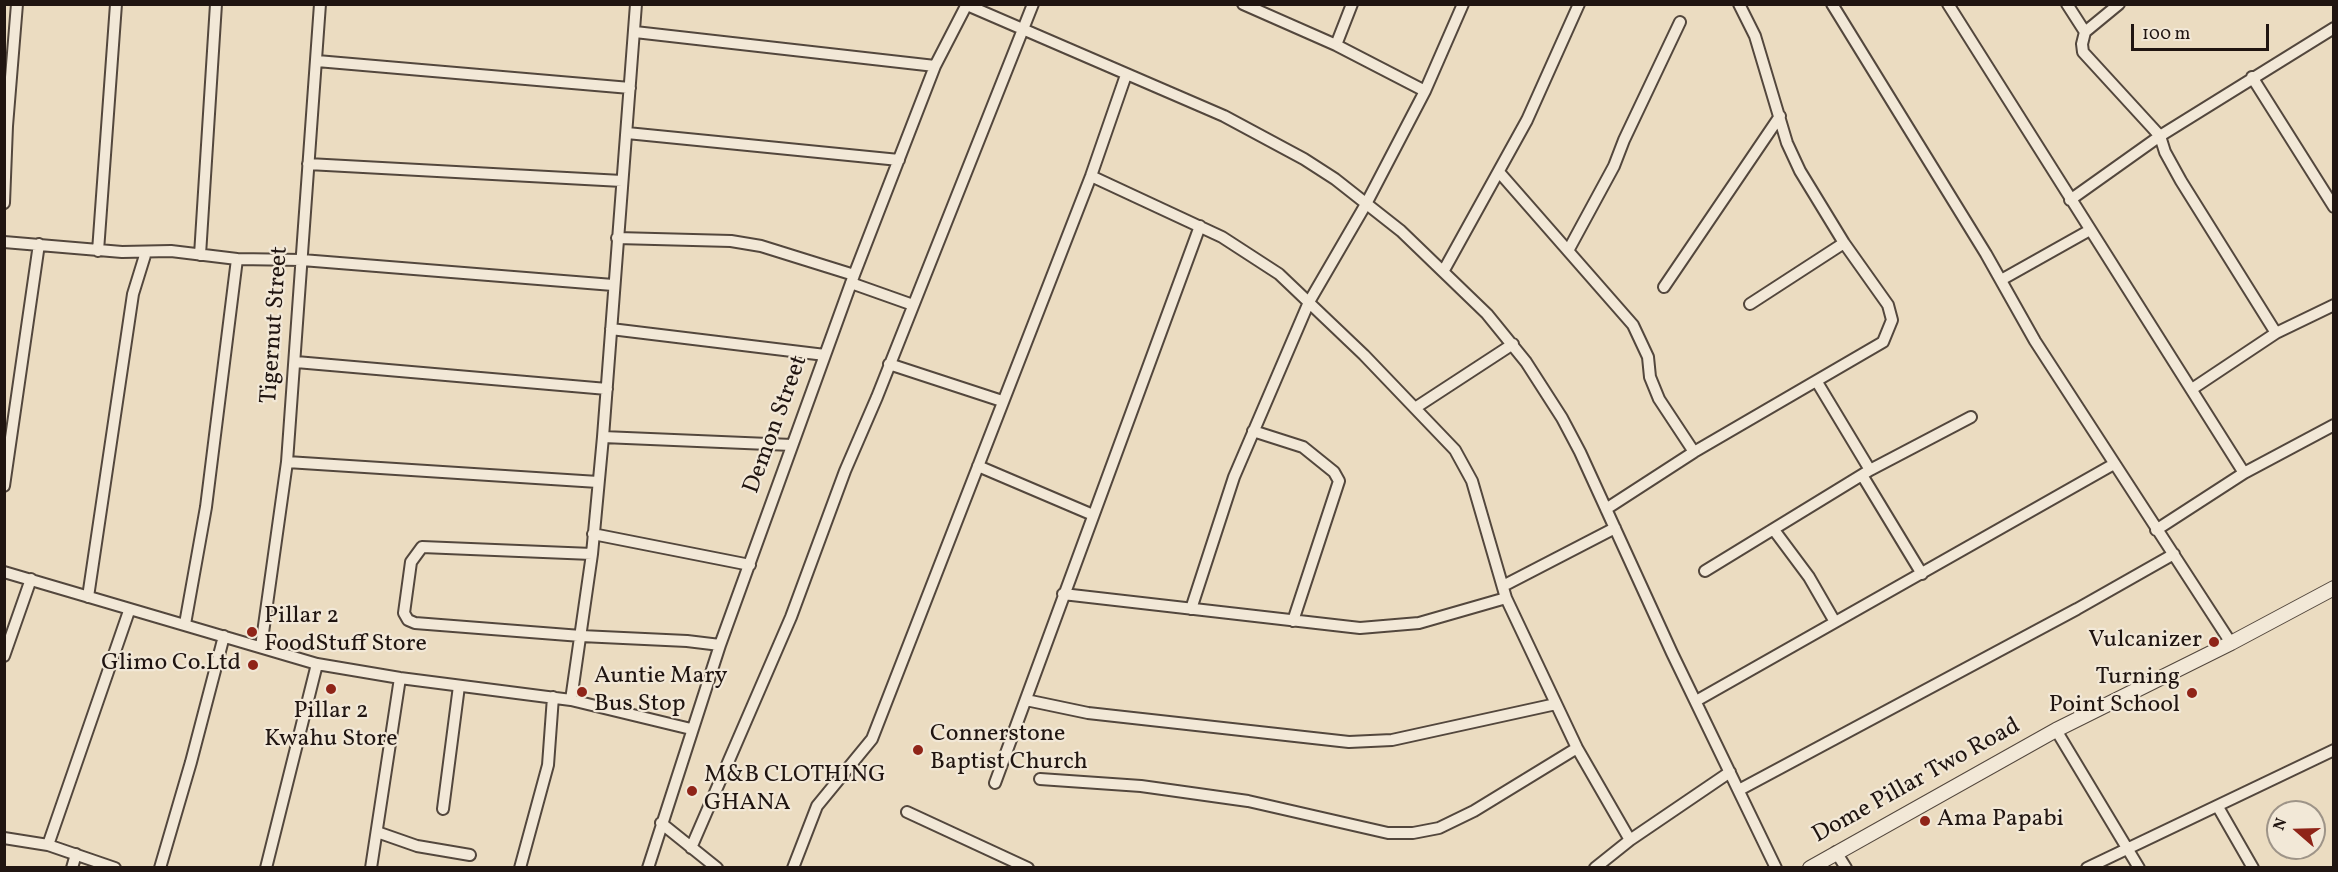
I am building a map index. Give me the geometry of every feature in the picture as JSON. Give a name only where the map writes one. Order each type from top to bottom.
[{"type":"street","points":[[4,203],[7,126],[17,4]]},
{"type":"street","points":[[98,251],[116,4]]},
{"type":"street","points":[[200,255],[216,4]]},
{"type":"street","name":"Tigernut Street","points":[[261,647],[287,462],[320,4]]},
{"type":"street","points":[[571,700],[592,554],[603,437],[636,4]]},
{"type":"street","points":[[691,848],[791,617],[845,471],[1034,4]]},
{"type":"street","points":[[1336,45],[1352,4]]},
{"type":"street","points":[[1191,609],[1234,477],[1309,302],[1366,204],[1425,90],[1463,4]]},
{"type":"street","points":[[1444,270],[1499,172],[1545,83],[1579,4]]},
{"type":"street","points":[[1606,509],[1694,452],[1883,342],[1892,320],[1888,305],[1844,243],[1800,171],[1787,143],[1755,36],[1739,4]]},
{"type":"street","points":[[1832,4],[2001,280],[2035,341],[2231,643]]},
{"type":"street","points":[[1948,4],[2244,472]]},
{"type":"street","points":[[2067,4],[2085,32]]},
{"type":"street","points":[[2119,4],[2085,32],[2083,52],[2160,136],[2165,152],[2181,181],[2276,333]]},
{"type":"street","points":[[967,5],[1224,116],[1270,140],[1335,179],[1444,270],[1513,344],[1562,418],[1776,867]]},
{"type":"street","name":"Demon Street","points":[[648,867],[720,645],[853,279],[935,66],[967,5]]},
{"type":"street","points":[[1247,5],[1336,45],[1425,90]]},
{"type":"street","points":[[1569,249],[1614,166],[1680,22]]},
{"type":"street","points":[[2070,200],[2160,136],[2334,28]]},
{"type":"street","points":[[635,32],[935,66]]},
{"type":"street","points":[[317,61],[630,88]]},
{"type":"street","points":[[792,867],[817,806],[872,739],[1091,176],[1126,75]]},
{"type":"street","points":[[2252,77],[2334,207]]},
{"type":"street","points":[[1664,286],[1780,116]]},
{"type":"street","points":[[627,133],[899,160]]},
{"type":"street","points":[[308,164],[622,181]]},
{"type":"street","points":[[1499,172],[1569,249],[1633,325],[1648,357],[1650,377],[1659,399],[1694,452]]},
{"type":"street","points":[[1091,176],[1200,226],[1252,255],[1279,274],[1455,450],[1465,465],[1506,598],[1577,748],[1630,840]]},
{"type":"street","points":[[995,783],[1200,226]]},
{"type":"street","points":[[2001,280],[2090,230]]},
{"type":"street","points":[[617,238],[731,241],[761,246],[853,279],[913,305]]},
{"type":"street","points":[[4,242],[98,251],[171,251],[237,259],[302,260],[613,285]]},
{"type":"street","points":[[1750,304],[1844,243]]},
{"type":"street","points":[[4,486],[39,244]]},
{"type":"street","points":[[88,597],[133,294],[146,252]]},
{"type":"street","points":[[185,624],[206,507],[237,259]]},
{"type":"street","points":[[2192,389],[2276,333],[2334,305]]},
{"type":"street","points":[[611,329],[825,355]]},
{"type":"street","points":[[1415,408],[1513,344]]},
{"type":"street","points":[[296,362],[607,390]]},
{"type":"street","points":[[890,364],[1002,400]]},
{"type":"street","points":[[1817,382],[1922,574]]},
{"type":"street","points":[[1705,571],[1865,473],[1971,417]]},
{"type":"street","points":[[2156,530],[2244,472],[2334,425]]},
{"type":"street","points":[[1253,430],[1303,447],[1334,472],[1339,481],[1293,621]]},
{"type":"street","points":[[603,437],[792,445]]},
{"type":"street","points":[[287,462],[598,482]]},
{"type":"street","points":[[1696,701],[2114,464]]},
{"type":"street","points":[[978,466],[1093,514]]},
{"type":"street","points":[[1503,586],[1615,528]]},
{"type":"street","points":[[1774,530],[1809,577],[1835,622]]},
{"type":"street","points":[[593,534],[750,565]]},
{"type":"street","points":[[592,554],[422,547],[411,561],[404,613],[408,620],[416,623],[581,636],[687,640],[720,645]]},
{"type":"street","points":[[1739,790],[2077,609],[2174,554]]},
{"type":"street","points":[[4,572],[129,611],[185,624],[317,664],[400,678],[571,700],[691,729]]},
{"type":"street","points":[[4,656],[31,579]]},
{"type":"street","name":"Dome Pillar Two Road","points":[[1810,867],[2056,730],[2231,643],[2334,588]]},
{"type":"street","points":[[1063,594],[1360,628],[1392,627],[1447,616],[1506,598]]},
{"type":"street","points":[[48,845],[129,611]]},
{"type":"street","points":[[160,867],[191,762],[224,636]]},
{"type":"street","points":[[266,867],[317,664]]},
{"type":"street","points":[[371,867],[400,678]]},
{"type":"street","points":[[443,809],[459,686]]},
{"type":"street","points":[[520,867],[548,765],[553,697]]},
{"type":"street","points":[[1026,700],[1088,713],[1349,742],[1392,740],[1556,704]]},
{"type":"street","points":[[2056,730],[2139,867]]},
{"type":"street","points":[[1040,779],[1141,786],[1248,801],[1388,833],[1413,833],[1439,828],[1474,811],[1577,748]]},
{"type":"street","points":[[2087,867],[2218,807],[2334,750]]},
{"type":"street","points":[[1595,867],[1630,840],[1730,772]]},
{"type":"street","points":[[2218,807],[2253,867]]},
{"type":"street","points":[[907,812],[1028,867]]},
{"type":"street","points":[[661,823],[717,867]]},
{"type":"street","points":[[377,832],[417,846],[470,855]]},
{"type":"street","points":[[4,838],[48,845],[115,867]]},
{"type":"street","points":[[1836,852],[1846,867]]},
{"type":"street","points":[[72,867],[76,854]]},
{"type":"place","name":"Pillar 2 FoodStuff Store","points":[[252,632]]},
{"type":"place","name":"Vulcanizer","points":[[2214,642]]},
{"type":"place","name":"Glimo Co.Ltd","points":[[253,665]]},
{"type":"place","name":"Pillar 2 Kwahu Store","points":[[331,689]]},
{"type":"place","name":"Auntie Mary Bus Stop","points":[[582,692]]},
{"type":"place","name":"Turning Point School","points":[[2192,693]]},
{"type":"place","name":"Connerstone Baptist Church","points":[[918,750]]},
{"type":"place","name":"M&B CLOTHING GHANA","points":[[692,791]]},
{"type":"place","name":"Ama Papabi","points":[[1925,821]]}]
